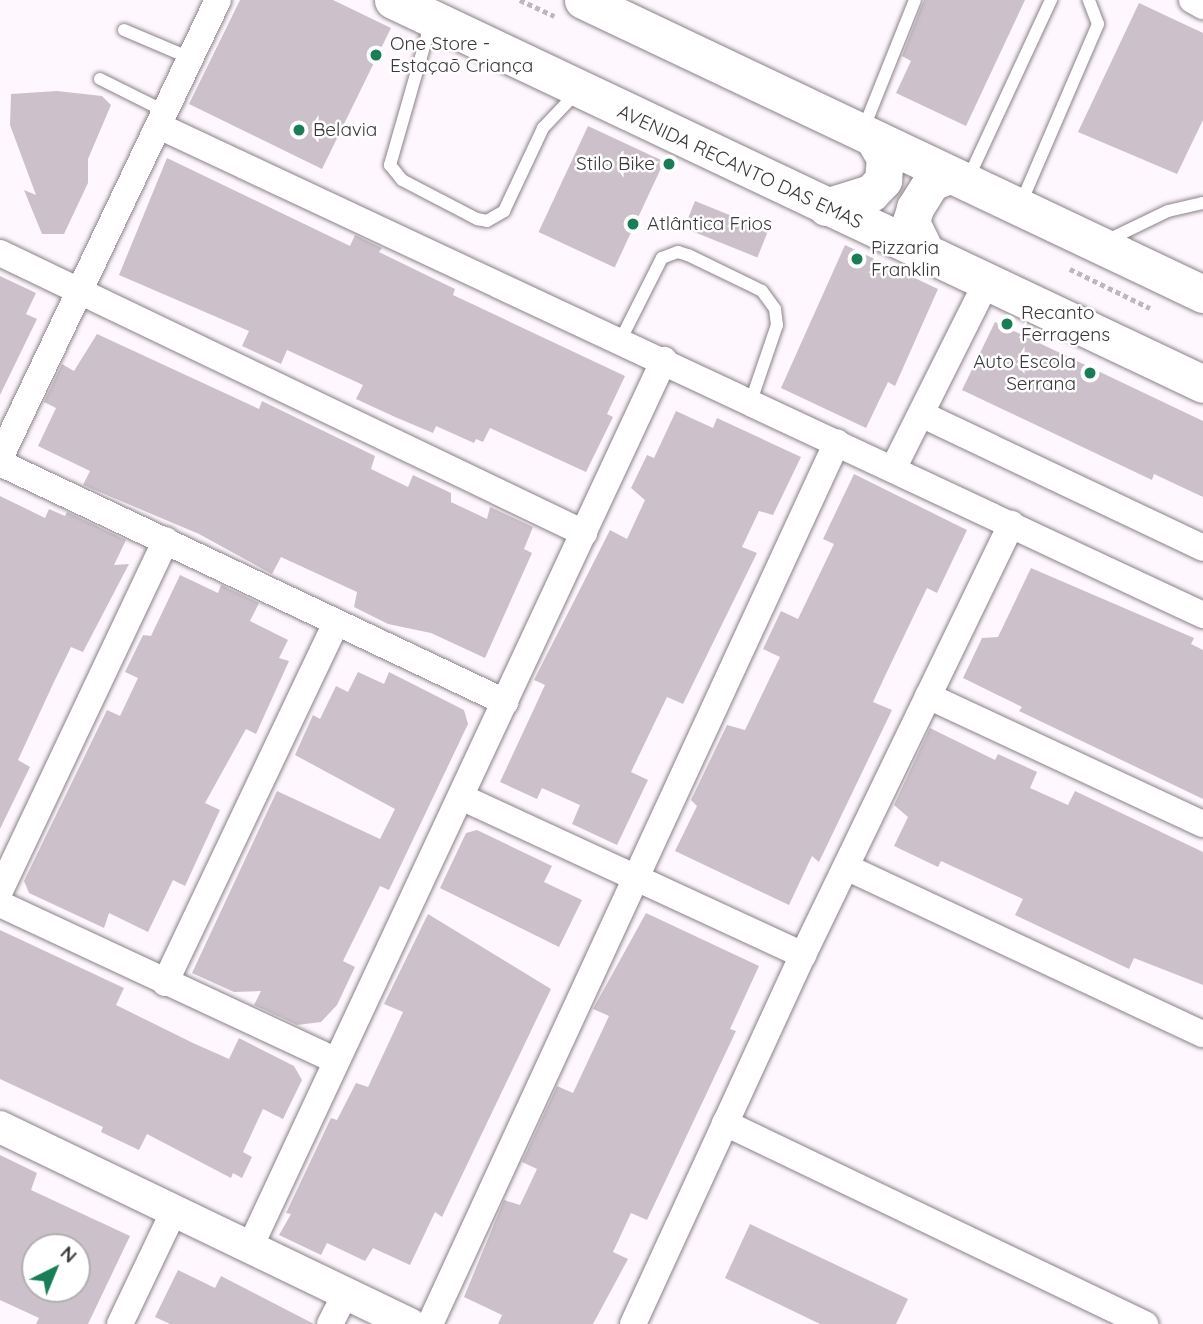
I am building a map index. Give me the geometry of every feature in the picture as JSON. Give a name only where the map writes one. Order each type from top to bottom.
[{"type":"main road","name":"AVENIDA RECANTO DAS EMAS","points":[[393,0],[578,91],[1203,384]]},
{"type":"main road","points":[[595,3],[958,179],[1203,293]]},
{"type":"main road","points":[[826,207],[871,193],[883,180],[885,158],[868,136]]},
{"type":"main road","points":[[927,255],[911,222],[915,208],[930,182],[958,179]]},
{"type":"street","points":[[218,0],[0,461],[505,702]]},
{"type":"street","points":[[1192,0],[1203,6]]},
{"type":"street","points":[[161,118],[1203,615]]},
{"type":"street","points":[[0,253],[584,533]]},
{"type":"street","points":[[894,467],[987,281]]},
{"type":"street","points":[[250,1247],[664,360]]},
{"type":"street","points":[[921,414],[1203,548]]},
{"type":"street","points":[[430,1324],[837,442]]},
{"type":"street","points":[[633,1324],[803,955],[1012,524]]},
{"type":"street","points":[[0,891],[166,540]]},
{"type":"street","points":[[165,983],[336,623]]},
{"type":"street","points":[[928,696],[1203,824]]},
{"type":"street","points":[[461,797],[803,955]]},
{"type":"street","points":[[846,867],[1203,1034]]},
{"type":"street","points":[[0,904],[336,1061]]},
{"type":"street","points":[[725,1123],[1145,1324]]},
{"type":"street","points":[[0,1127],[410,1324]]},
{"type":"street","points":[[120,1324],[174,1211]]},
{"type":"street","points":[[330,1324],[345,1294]]},
{"type":"lane","points":[[868,136],[915,0]]},
{"type":"lane","points":[[958,179],[1051,0]]},
{"type":"lane","points":[[1019,207],[1098,24],[1089,0]]},
{"type":"lane","points":[[432,18],[425,55],[390,165],[402,180],[477,219],[487,221],[505,211],[550,118],[578,91]]},
{"type":"lane","points":[[124,30],[190,58]]},
{"type":"lane","points":[[100,79],[161,118]]},
{"type":"lane","points":[[1098,245],[1168,211],[1203,203]]},
{"type":"lane","points":[[621,339],[662,258],[678,252],[688,255],[762,291],[775,309],[777,324],[751,401]]},
{"type":"building","points":[[240,0],[333,0],[391,28],[322,169],[189,104]]},
{"type":"building","points":[[924,0],[1025,0],[966,126],[896,93],[911,61],[902,56]]},
{"type":"building","points":[[1139,3],[1203,33],[1203,120],[1177,174],[1078,132]]},
{"type":"building","points":[[57,91],[102,96],[111,105],[88,159],[88,183],[64,234],[42,234],[24,190],[36,195],[10,125],[11,94]]},
{"type":"building","points":[[588,126],[664,161],[615,268],[539,232]]},
{"type":"building","points":[[167,158],[350,246],[355,235],[382,248],[379,252],[455,289],[453,295],[625,376],[607,414],[613,417],[586,472],[490,428],[483,442],[476,439],[474,443],[436,426],[433,433],[395,417],[356,399],[363,385],[287,350],[281,364],[242,346],[249,331],[119,275]]},
{"type":"building","points":[[695,201],[768,231],[757,257],[684,228]]},
{"type":"building","points":[[845,245],[938,289],[895,386],[888,382],[866,428],[781,388]]},
{"type":"building","points":[[0,276],[36,293],[26,314],[37,319],[0,395]]},
{"type":"building","points":[[995,322],[1203,421],[1203,497],[1154,474],[1152,480],[962,390]]},
{"type":"building","points":[[97,334],[259,409],[262,401],[375,456],[371,469],[408,487],[413,475],[451,493],[451,502],[487,519],[490,507],[533,527],[524,549],[532,553],[485,658],[431,633],[388,624],[354,607],[357,592],[281,557],[272,574],[199,534],[83,485],[90,471],[38,446],[56,408],[44,402],[62,364],[74,371]]},
{"type":"building","points":[[676,411],[713,428],[717,418],[801,457],[773,515],[759,511],[742,547],[757,553],[683,704],[667,697],[631,772],[648,780],[617,845],[572,824],[580,805],[542,788],[537,799],[500,782],[545,685],[534,680],[610,530],[627,539],[645,500],[631,488],[647,455],[654,458]]},
{"type":"building","points":[[854,474],[967,530],[937,593],[927,588],[885,676],[873,702],[892,710],[819,862],[812,856],[789,905],[675,851],[697,806],[691,800],[727,725],[745,730],[780,657],[763,649],[781,611],[798,619],[834,544],[823,539]]},
{"type":"building","points":[[0,496],[45,518],[49,509],[65,516],[67,512],[126,540],[114,565],[129,564],[83,652],[71,647],[18,760],[30,767],[0,829]]},
{"type":"building","points":[[1031,568],[1194,638],[1191,644],[1203,650],[1203,799],[1019,711],[1022,707],[963,678],[982,638],[998,637]]},
{"type":"building","points":[[180,575],[218,593],[221,585],[259,603],[250,621],[288,640],[279,658],[289,661],[256,734],[246,729],[205,803],[220,810],[185,886],[173,880],[148,932],[109,913],[104,928],[29,893],[24,881],[107,710],[120,716],[138,678],[125,672],[143,635],[151,636]]},
{"type":"building","points":[[358,672],[384,684],[389,672],[464,710],[468,724],[389,890],[380,886],[343,961],[355,967],[337,1005],[321,1022],[297,1025],[254,1005],[261,991],[234,992],[192,973],[277,791],[380,839],[395,809],[295,755],[313,715],[320,719],[336,686],[348,692]]},
{"type":"building","points":[[930,728],[995,760],[998,754],[1037,772],[1030,788],[1068,805],[1075,791],[1203,852],[1203,985],[1134,958],[1129,969],[1015,915],[1023,899],[941,861],[938,867],[894,846],[908,817],[894,805]]},
{"type":"building","points":[[477,830],[552,866],[544,882],[582,900],[559,947],[440,888],[466,833]]},
{"type":"building","points":[[646,913],[759,966],[730,1029],[736,1031],[647,1220],[631,1213],[613,1252],[628,1259],[593,1324],[498,1324],[502,1315],[464,1297],[504,1200],[520,1205],[537,1169],[522,1162],[557,1086],[573,1093],[609,1016],[593,1009]]},
{"type":"building","points":[[428,914],[551,989],[442,1217],[435,1212],[410,1265],[373,1248],[365,1261],[327,1243],[321,1255],[279,1235],[291,1214],[286,1213],[331,1118],[337,1120],[356,1083],[368,1087],[403,1012],[384,1004]]},
{"type":"building","points":[[0,930],[124,988],[116,1005],[193,1043],[229,1059],[239,1038],[294,1066],[302,1080],[283,1119],[263,1109],[243,1152],[252,1157],[242,1178],[233,1173],[231,1178],[147,1134],[139,1150],[101,1132],[103,1127],[0,1079]]},
{"type":"building","points":[[0,1155],[37,1173],[31,1190],[130,1236],[88,1324],[36,1324],[39,1318],[0,1300]]},
{"type":"building","points":[[750,1224],[908,1299],[896,1324],[820,1324],[725,1278]]},
{"type":"building","points":[[178,1270],[215,1288],[221,1276],[314,1324],[170,1324],[155,1317]]},
{"type":"place","name":"One Store - Estaçaõ Criança","points":[[376,55]]},
{"type":"place","name":"Belavia","points":[[299,130]]},
{"type":"place","name":"Stilo Bike","points":[[669,164]]},
{"type":"place","name":"Atlântica Frios","points":[[633,224]]},
{"type":"place","name":"Pizzaria Franklin","points":[[857,259]]},
{"type":"place","name":"Recanto Ferragens","points":[[1007,324]]},
{"type":"place","name":"Auto Escola Serrana","points":[[1090,373]]}]
